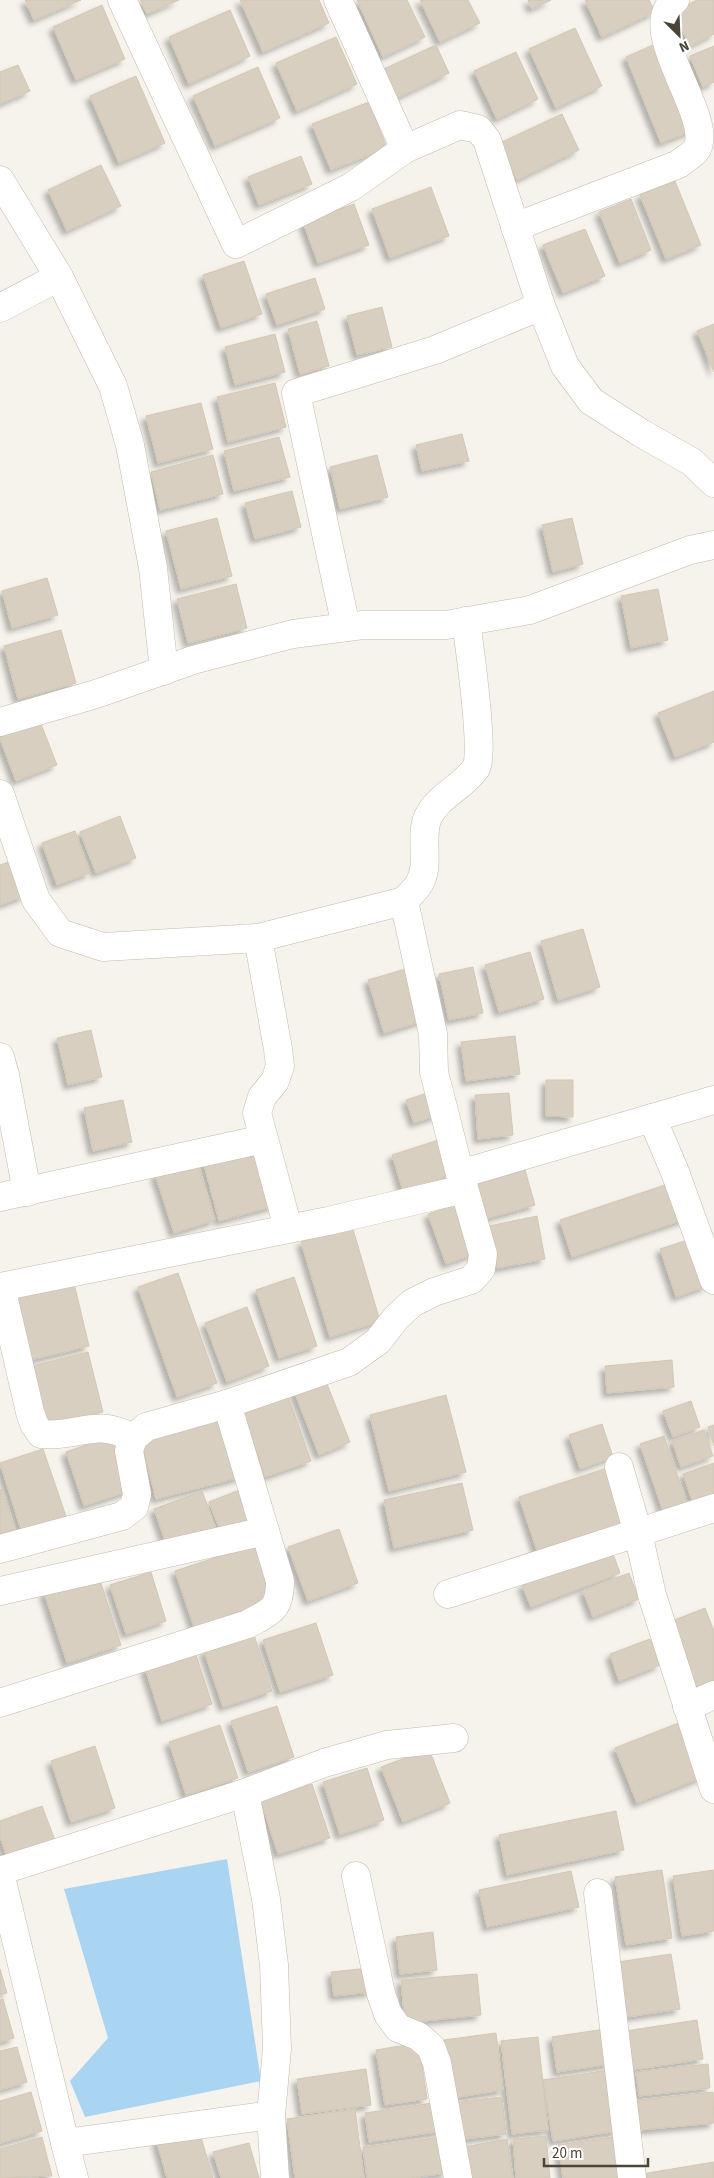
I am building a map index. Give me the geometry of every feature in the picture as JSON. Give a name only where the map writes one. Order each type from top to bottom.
[{"type":"street","points":[[122,0],[236,244],[351,187],[405,150],[460,125],[478,128],[487,140],[540,306],[565,366],[592,401],[641,433],[692,462],[714,483]]},
{"type":"street","points":[[338,0],[405,150]]},
{"type":"street","points":[[515,227],[678,164],[706,147],[696,110],[669,45],[665,19],[670,4],[675,0]]},
{"type":"street","points":[[0,180],[59,277],[112,386],[130,445],[153,568],[164,671]]},
{"type":"street","points":[[0,308],[59,277]]},
{"type":"street","points":[[346,627],[296,394],[435,350],[540,306]]},
{"type":"street","points":[[0,722],[96,694],[193,660],[293,634],[363,624],[446,625],[530,610],[690,550],[714,545]]},
{"type":"street","points":[[0,794],[36,900],[60,933],[103,948],[258,938],[404,901],[420,882],[425,859],[424,837],[428,816],[444,797],[463,784],[478,766],[479,744],[466,621]]},
{"type":"street","points":[[0,1549],[122,1516],[134,1507],[137,1494],[129,1451],[133,1438],[146,1427],[227,1404],[349,1362],[378,1341],[396,1318],[412,1303],[434,1292],[471,1280],[481,1269],[483,1254],[462,1182],[434,1072],[433,1034],[404,901]]},
{"type":"street","points":[[258,938],[280,1066],[275,1081],[262,1096],[257,1113],[288,1228]]},
{"type":"street","points":[[0,1057],[27,1192]]},
{"type":"street","points":[[133,1438],[118,1430],[103,1428],[52,1436],[41,1434],[34,1424],[30,1412],[0,1287],[288,1228],[462,1182],[652,1118],[714,1100]]},
{"type":"street","points":[[652,1118],[702,1241],[714,1280]]},
{"type":"street","points":[[0,1197],[263,1139]]},
{"type":"street","points":[[0,1703],[248,1624],[271,1612],[280,1598],[280,1581],[227,1404]]},
{"type":"street","points":[[619,1467],[638,1533],[652,1595],[714,1789]]},
{"type":"street","points":[[448,1594],[714,1508]]},
{"type":"street","points":[[0,1591],[265,1531]]},
{"type":"street","points":[[687,1707],[714,1695]]},
{"type":"street","points":[[74,2178],[0,1872],[245,1793],[324,1763],[387,1745],[454,1738]]},
{"type":"street","points":[[245,1793],[266,1899],[274,1965],[277,2049],[271,2115],[275,2178]]},
{"type":"street","points":[[356,1876],[381,1994],[388,2014],[398,2028],[418,2036],[431,2047],[438,2063],[458,2178]]},
{"type":"street","points":[[598,1893],[632,2178]]},
{"type":"street","points":[[65,2143],[271,2115]]},
{"type":"water","points":[[227,1859],[261,2081],[85,2117],[70,2081],[108,2038],[64,1889]]},
{"type":"building","points":[[25,0],[81,0],[34,20]]},
{"type":"building","points":[[140,0],[179,0],[147,14]]},
{"type":"building","points":[[240,0],[319,0],[329,23],[263,52]]},
{"type":"building","points":[[357,0],[407,0],[425,37],[383,57]]},
{"type":"building","points":[[420,0],[468,0],[480,23],[440,42]]},
{"type":"building","points":[[528,0],[551,0],[532,9]]},
{"type":"building","points":[[585,0],[649,0],[655,12],[602,37]]},
{"type":"building","points":[[697,0],[714,0],[714,34],[690,46],[673,12]]},
{"type":"building","points":[[102,5],[125,59],[76,80],[53,27]]},
{"type":"building","points":[[230,10],[250,56],[189,84],[169,37]]},
{"type":"building","points":[[575,28],[602,86],[556,108],[529,49]]},
{"type":"building","points":[[336,37],[357,84],[297,111],[276,63]]},
{"type":"building","points":[[658,43],[694,130],[661,143],[626,57]]},
{"type":"building","points":[[436,45],[449,73],[397,98],[384,69]]},
{"type":"building","points":[[714,46],[714,82],[703,87],[690,56]]},
{"type":"building","points":[[516,52],[538,99],[497,119],[474,71]]},
{"type":"building","points":[[18,65],[30,91],[0,104],[0,72]]},
{"type":"building","points":[[258,67],[280,118],[215,146],[193,96]]},
{"type":"building","points":[[136,76],[165,143],[119,163],[90,96]]},
{"type":"building","points":[[369,102],[387,148],[331,170],[312,124]]},
{"type":"building","points":[[562,114],[579,150],[517,180],[500,143]]},
{"type":"building","points":[[301,156],[312,184],[259,205],[248,177]]},
{"type":"building","points":[[101,165],[121,206],[67,231],[48,190]]},
{"type":"building","points":[[675,181],[701,245],[666,259],[640,195]]},
{"type":"building","points":[[431,187],[449,236],[390,258],[372,209]]},
{"type":"building","points":[[631,199],[651,250],[620,263],[599,212]]},
{"type":"building","points":[[354,204],[369,245],[318,263],[303,222]]},
{"type":"building","points":[[585,229],[605,276],[563,293],[543,245]]},
{"type":"building","points":[[244,261],[262,314],[221,328],[203,275]]},
{"type":"building","points":[[315,278],[325,309],[277,325],[266,294]]},
{"type":"building","points":[[382,307],[392,347],[357,355],[347,316]]},
{"type":"building","points":[[317,321],[329,366],[300,374],[288,329]]},
{"type":"building","points":[[714,324],[714,372],[697,331]]},
{"type":"building","points":[[275,334],[285,372],[235,385],[225,347]]},
{"type":"building","points":[[275,383],[286,427],[228,442],[217,397]]},
{"type":"building","points":[[201,403],[213,449],[158,463],[146,416]]},
{"type":"building","points":[[462,434],[469,461],[422,471],[416,445]]},
{"type":"building","points":[[279,437],[290,477],[234,491],[224,451]]},
{"type":"building","points":[[213,455],[223,494],[160,510],[151,472]]},
{"type":"building","points":[[377,455],[388,497],[340,509],[330,467]]},
{"type":"building","points":[[292,491],[301,527],[255,539],[245,503]]},
{"type":"building","points":[[217,518],[232,576],[181,589],[166,531]]},
{"type":"building","points":[[572,518],[583,564],[553,572],[542,525]]},
{"type":"building","points":[[47,578],[58,615],[12,628],[2,591]]},
{"type":"building","points":[[236,584],[247,628],[188,643],[177,599]]},
{"type":"building","points":[[658,589],[668,640],[631,648],[621,596]]},
{"type":"building","points":[[61,630],[76,683],[18,699],[4,646]]},
{"type":"building","points":[[714,691],[714,742],[675,757],[658,713]]},
{"type":"building","points":[[39,719],[57,765],[16,781],[0,739],[0,733]]},
{"type":"building","points":[[120,816],[136,858],[96,873],[80,832]]},
{"type":"building","points":[[75,831],[90,873],[57,885],[42,843]]},
{"type":"building","points":[[12,861],[25,896],[0,905],[0,865]]},
{"type":"building","points":[[583,929],[600,987],[558,1000],[541,941]]},
{"type":"building","points":[[530,952],[544,999],[499,1012],[485,965]]},
{"type":"building","points":[[473,967],[483,1013],[449,1020],[439,974]]},
{"type":"building","points":[[409,968],[425,1020],[384,1033],[368,980]]},
{"type":"building","points":[[91,1030],[102,1077],[68,1085],[57,1038]]},
{"type":"building","points":[[515,1036],[520,1074],[466,1081],[461,1042]]},
{"type":"building","points":[[546,1080],[573,1080],[573,1117],[546,1116]]},
{"type":"building","points":[[437,1090],[444,1113],[414,1123],[406,1100]]},
{"type":"building","points":[[509,1093],[513,1135],[478,1139],[475,1095]]},
{"type":"building","points":[[123,1100],[132,1142],[93,1151],[84,1108]]},
{"type":"building","points":[[445,1138],[457,1173],[403,1191],[392,1155]]},
{"type":"building","points":[[258,1147],[274,1206],[219,1221],[203,1161]]},
{"type":"building","points":[[197,1161],[215,1220],[174,1233],[155,1174]]},
{"type":"building","points":[[525,1170],[535,1205],[485,1219],[475,1185]]},
{"type":"building","points":[[674,1182],[686,1219],[572,1257],[560,1220]]},
{"type":"building","points":[[460,1203],[477,1253],[446,1264],[428,1214]]},
{"type":"building","points":[[537,1216],[545,1259],[497,1268],[489,1226]]},
{"type":"building","points":[[352,1226],[380,1321],[330,1337],[301,1242]]},
{"type":"building","points":[[691,1239],[707,1286],[676,1297],[660,1249]]},
{"type":"building","points":[[178,1273],[217,1383],[177,1397],[138,1287]]},
{"type":"building","points":[[294,1277],[317,1346],[279,1358],[256,1290]]},
{"type":"building","points":[[73,1279],[89,1346],[26,1361],[10,1295]]},
{"type":"building","points":[[247,1307],[269,1366],[227,1382],[205,1323]]},
{"type":"building","points":[[88,1352],[103,1412],[43,1427],[28,1367]]},
{"type":"building","points":[[672,1360],[674,1387],[607,1393],[605,1366]]},
{"type":"building","points":[[325,1379],[350,1442],[319,1455],[294,1391]]},
{"type":"building","points":[[287,1393],[311,1461],[265,1477],[241,1409]]},
{"type":"building","points":[[446,1395],[466,1472],[389,1491],[370,1415]]},
{"type":"building","points":[[691,1401],[700,1427],[673,1437],[663,1411]]},
{"type":"building","points":[[225,1415],[241,1477],[156,1499],[140,1437]]},
{"type":"building","points":[[602,1424],[613,1457],[580,1469],[569,1435]]},
{"type":"building","points":[[714,1425],[714,1446],[708,1427]]},
{"type":"building","points":[[704,1430],[713,1456],[681,1467],[672,1441]]},
{"type":"building","points":[[114,1435],[132,1490],[84,1506],[66,1452]]},
{"type":"building","points":[[664,1436],[690,1512],[666,1520],[640,1444]]},
{"type":"building","points":[[43,1449],[67,1519],[22,1533],[0,1463]]},
{"type":"building","points":[[714,1463],[714,1500],[694,1507],[683,1474]]},
{"type":"building","points":[[610,1467],[628,1524],[538,1554],[519,1497]]},
{"type":"building","points":[[462,1483],[473,1530],[394,1548],[384,1500]]},
{"type":"building","points":[[2,1489],[15,1529],[0,1534],[0,1490]]},
{"type":"building","points":[[242,1489],[257,1527],[224,1540],[209,1502]]},
{"type":"building","points":[[202,1491],[217,1531],[168,1549],[154,1509]]},
{"type":"building","points":[[339,1529],[358,1583],[308,1601],[288,1547]]},
{"type":"building","points":[[256,1544],[275,1600],[194,1627],[175,1571]]},
{"type":"building","points":[[612,1551],[620,1573],[531,1607],[522,1585]]},
{"type":"building","points":[[151,1572],[166,1621],[126,1634],[110,1585]]},
{"type":"building","points":[[629,1573],[639,1599],[593,1617],[583,1591]]},
{"type":"building","points":[[98,1574],[121,1645],[67,1663],[44,1592]]},
{"type":"building","points":[[705,1608],[714,1631],[714,1680],[693,1688],[667,1623]]},
{"type":"building","points":[[316,1623],[333,1675],[280,1692],[263,1640]]},
{"type":"building","points":[[254,1635],[272,1691],[223,1707],[204,1651]]},
{"type":"building","points":[[650,1639],[660,1665],[619,1681],[610,1654]]},
{"type":"building","points":[[195,1652],[212,1704],[162,1721],[145,1668]]},
{"type":"building","points":[[277,1706],[294,1757],[248,1772],[231,1721]]},
{"type":"building","points":[[681,1722],[703,1777],[637,1803],[615,1748]]},
{"type":"building","points":[[220,1725],[238,1778],[186,1795],[169,1742]]},
{"type":"building","points":[[95,1746],[115,1808],[71,1822],[51,1761]]},
{"type":"building","points":[[429,1749],[450,1803],[403,1822],[381,1767]]},
{"type":"building","points":[[367,1768],[384,1820],[340,1835],[323,1782]]},
{"type":"building","points":[[312,1784],[330,1838],[278,1854],[261,1801]]},
{"type":"building","points":[[42,1806],[55,1840],[7,1857],[0,1837],[0,1821]]},
{"type":"building","points":[[616,1811],[624,1850],[507,1875],[499,1835]]},
{"type":"building","points":[[662,1870],[672,1938],[626,1945],[615,1877]]},
{"type":"building","points":[[714,1870],[714,1931],[682,1936],[673,1876]]},
{"type":"building","points":[[571,1871],[579,1907],[487,1927],[479,1890]]},
{"type":"building","points":[[433,1932],[437,1970],[400,1974],[396,1937]]},
{"type":"building","points":[[671,1954],[680,2009],[627,2017],[618,1962]]},
{"type":"building","points":[[369,1968],[371,1992],[334,1996],[331,1972]]},
{"type":"building","points":[[0,1969],[7,1993],[0,1995]]},
{"type":"building","points":[[477,1974],[481,2015],[405,2023],[401,1980]]},
{"type":"building","points":[[3,1999],[14,2038],[0,2042],[0,2000]]},
{"type":"building","points":[[697,2020],[703,2059],[633,2070],[626,2031]]},
{"type":"building","points":[[605,2029],[610,2064],[557,2072],[552,2037]]},
{"type":"building","points":[[496,2033],[503,2090],[452,2098],[444,2040]]},
{"type":"building","points":[[538,2037],[548,2130],[512,2134],[501,2041]]},
{"type":"building","points":[[419,2043],[427,2099],[385,2105],[376,2050]]},
{"type":"building","points":[[17,2047],[27,2082],[0,2090],[0,2051]]},
{"type":"building","points":[[708,2064],[710,2088],[639,2096],[636,2072]]},
{"type":"building","points":[[366,2069],[371,2105],[302,2114],[297,2079]]},
{"type":"building","points":[[609,2070],[618,2131],[553,2141],[543,2080]]},
{"type":"building","points":[[31,2092],[42,2131],[0,2143],[0,2101]]},
{"type":"building","points":[[713,2092],[714,2123],[640,2130],[637,2100]]},
{"type":"building","points":[[502,2097],[506,2134],[457,2140],[453,2102]]},
{"type":"building","points":[[439,2102],[443,2131],[369,2142],[365,2113]]},
{"type":"building","points":[[355,2109],[364,2178],[295,2178],[287,2119]]},
{"type":"building","points":[[198,2127],[213,2178],[167,2178],[156,2139]]},
{"type":"building","points":[[546,2136],[550,2178],[516,2178],[513,2139]]},
{"type":"building","points":[[618,2136],[625,2178],[563,2178],[558,2145]]},
{"type":"building","points":[[42,2137],[52,2176],[0,2178],[0,2149]]},
{"type":"building","points":[[442,2137],[447,2173],[410,2178],[367,2178],[363,2147]]},
{"type":"building","points":[[507,2139],[513,2178],[469,2178],[464,2147]]},
{"type":"building","points":[[249,2143],[259,2178],[221,2178],[213,2152]]},
{"type":"building","points":[[714,2162],[714,2178],[642,2178],[642,2174]]}]
